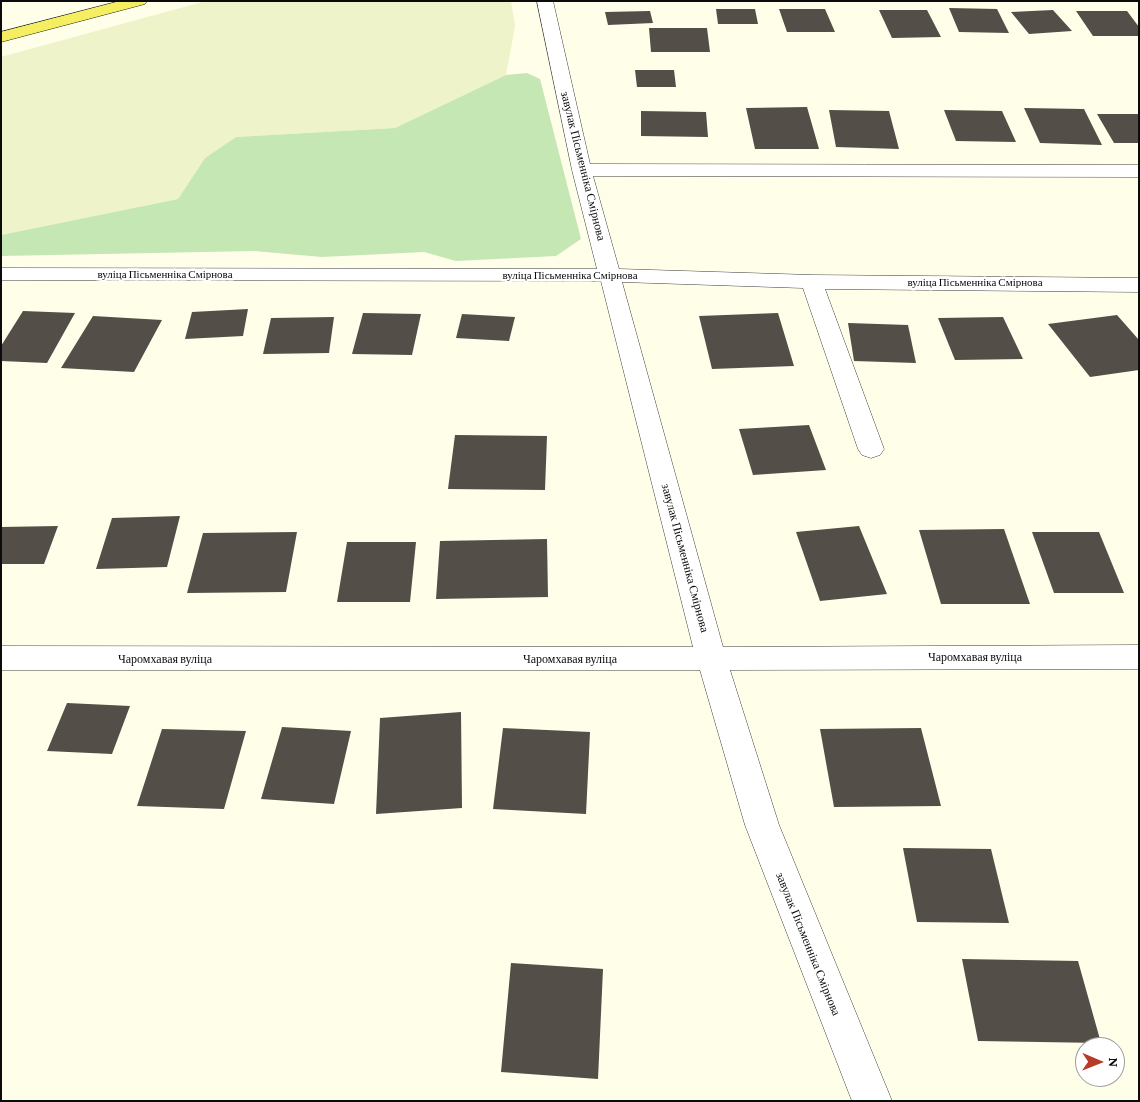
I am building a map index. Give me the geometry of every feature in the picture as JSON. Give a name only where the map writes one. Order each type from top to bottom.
[{"type":"main road","points":[[1,37],[139,1]]},
{"type":"street","name":"завулак Пісьменніка Смірнова","points":[[545,1],[582,170],[711,658],[762,825],[872,1101]]},
{"type":"street","points":[[582,170],[1139,171]]},
{"type":"street","name":"вуліца Пісьменніка Смірнова","points":[[1,274],[610,275],[812,282],[1139,284]]},
{"type":"street","points":[[812,282],[872,449]]},
{"type":"street","name":"Чаромхавая вуліца","points":[[1,658],[587,659],[1139,657]]},
{"type":"green space","points":[[206,1],[511,1],[515,26],[506,75],[395,128],[236,137],[205,158],[178,199],[1,235],[1,57]]},
{"type":"green space","points":[[527,73],[540,79],[581,239],[556,256],[456,261],[424,252],[322,257],[254,251],[1,256],[1,235],[178,199],[205,158],[236,137],[395,128],[506,75]]},
{"type":"building","points":[[949,8],[997,9],[1009,33],[959,32]]},
{"type":"building","points":[[716,9],[755,9],[758,24],[718,24]]},
{"type":"building","points":[[779,9],[825,9],[835,32],[787,32]]},
{"type":"building","points":[[879,10],[927,10],[941,37],[892,38]]},
{"type":"building","points":[[1053,10],[1072,31],[1029,34],[1011,12]]},
{"type":"building","points":[[650,11],[653,23],[608,25],[605,12]]},
{"type":"building","points":[[1076,11],[1127,11],[1139,27],[1139,36],[1093,36]]},
{"type":"building","points":[[649,28],[707,28],[710,52],[651,52]]},
{"type":"building","points":[[635,70],[674,70],[676,87],[637,87]]},
{"type":"building","points":[[807,107],[819,149],[755,149],[746,108]]},
{"type":"building","points":[[1024,108],[1084,109],[1102,145],[1040,143]]},
{"type":"building","points":[[829,110],[889,111],[899,149],[836,147]]},
{"type":"building","points":[[944,110],[1002,111],[1016,142],[956,141]]},
{"type":"building","points":[[641,111],[706,112],[708,137],[641,136]]},
{"type":"building","points":[[1097,114],[1139,114],[1139,143],[1114,143]]},
{"type":"building","points":[[248,309],[243,336],[185,339],[192,312]]},
{"type":"building","points":[[23,311],[75,313],[47,363],[1,361],[1,346]]},
{"type":"building","points":[[363,313],[421,314],[412,355],[352,354]]},
{"type":"building","points":[[778,313],[794,366],[712,369],[699,316]]},
{"type":"building","points":[[462,314],[515,317],[509,341],[456,338]]},
{"type":"building","points":[[1117,315],[1139,340],[1139,370],[1090,377],[1048,324]]},
{"type":"building","points":[[93,316],[162,320],[134,372],[61,368]]},
{"type":"building","points":[[334,317],[329,353],[263,354],[271,318]]},
{"type":"building","points":[[1003,317],[1023,359],[955,360],[938,318]]},
{"type":"building","points":[[848,323],[908,325],[916,363],[854,361]]},
{"type":"building","points":[[809,425],[826,470],[753,475],[739,429]]},
{"type":"building","points":[[455,435],[547,436],[545,490],[448,489]]},
{"type":"building","points":[[180,516],[167,567],[96,569],[112,518]]},
{"type":"building","points":[[58,526],[44,564],[1,564],[1,527]]},
{"type":"building","points":[[859,526],[887,594],[820,601],[796,532]]},
{"type":"building","points":[[1004,529],[1030,604],[941,604],[919,530]]},
{"type":"building","points":[[297,532],[286,592],[187,593],[203,533]]},
{"type":"building","points":[[1032,532],[1099,532],[1124,593],[1054,593]]},
{"type":"building","points":[[547,539],[548,597],[436,599],[440,541]]},
{"type":"building","points":[[347,542],[416,542],[410,602],[337,602]]},
{"type":"building","points":[[67,703],[130,706],[112,754],[47,751]]},
{"type":"building","points":[[461,712],[462,808],[376,814],[380,718]]},
{"type":"building","points":[[282,727],[351,731],[334,804],[261,799]]},
{"type":"building","points":[[503,728],[590,732],[586,814],[493,809]]},
{"type":"building","points":[[921,728],[941,806],[834,807],[820,729]]},
{"type":"building","points":[[162,729],[246,731],[224,809],[137,806]]},
{"type":"building","points":[[903,848],[991,849],[1009,923],[917,922]]},
{"type":"building","points":[[962,959],[1078,961],[1099,1037],[1075,1037],[1075,1043],[978,1041]]},
{"type":"building","points":[[511,963],[603,969],[598,1079],[501,1072]]}]
